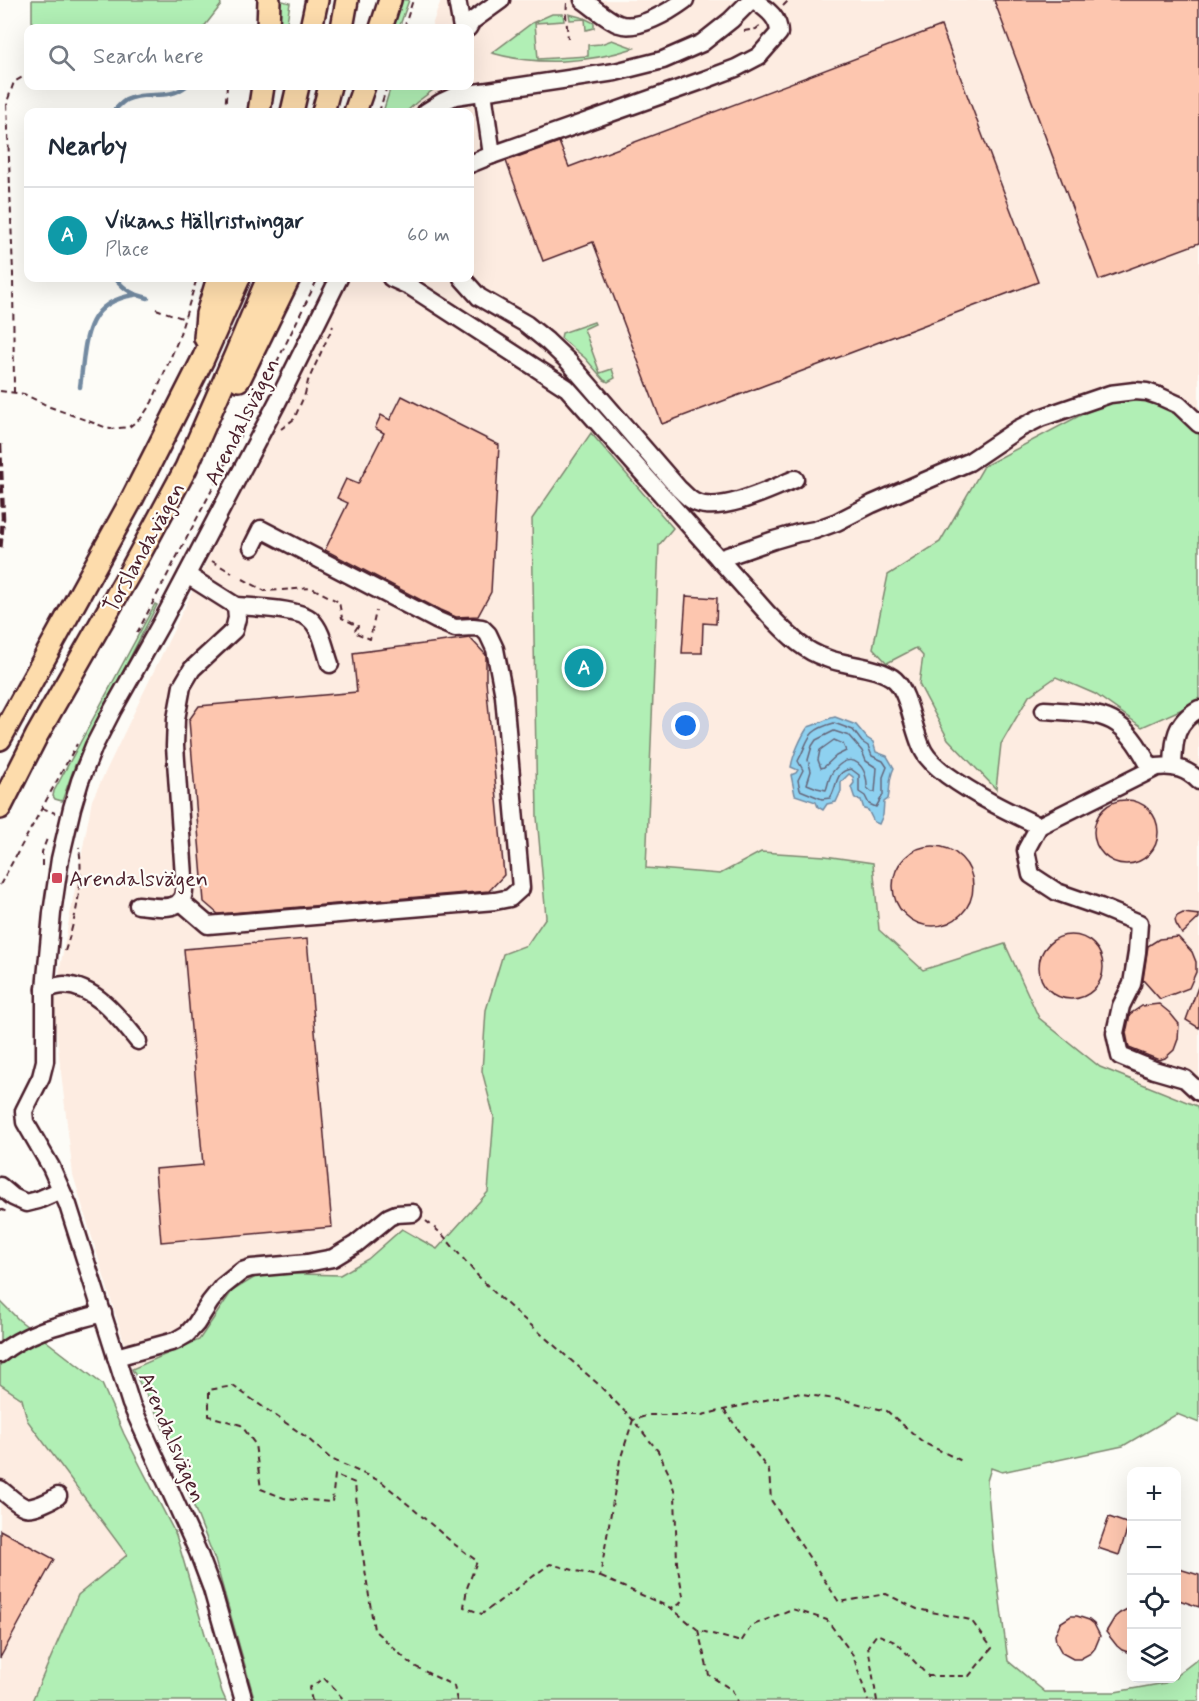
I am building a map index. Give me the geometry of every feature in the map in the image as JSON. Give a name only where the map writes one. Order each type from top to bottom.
[{"type":"main road","points":[[268,24],[269,0]]},
{"type":"main road","points":[[312,24],[317,0]]},
{"type":"main road","points":[[343,24],[347,0]]},
{"type":"main road","points":[[382,24],[390,0]]},
{"type":"main road","points":[[260,108],[262,90]]},
{"type":"main road","points":[[293,108],[297,90]]},
{"type":"main road","points":[[324,108],[329,90]]},
{"type":"main road","points":[[356,108],[363,90]]},
{"type":"main road","points":[[203,359],[207,314],[217,282]]},
{"type":"main road","name":"Torslandavägen","points":[[0,739],[132,499],[203,359],[237,282]]},
{"type":"main road","name":"Torslandavägen","points":[[0,808],[186,468],[266,282]]},
{"type":"main road","points":[[186,468],[206,445],[287,282]]},
{"type":"street","points":[[457,0],[461,24]]},
{"type":"street","points":[[470,24],[501,0]]},
{"type":"street","points":[[583,0],[619,25],[633,25],[649,21],[685,0]]},
{"type":"street","points":[[474,162],[735,68],[759,56],[779,33],[779,27],[773,15],[753,0],[702,43],[663,60],[615,72],[475,88],[492,155]]},
{"type":"street","points":[[432,108],[470,90]]},
{"type":"street","name":"Arendalsvägen","points":[[244,1701],[232,1654],[205,1571],[131,1404],[68,1205],[51,1167],[25,1122],[24,1111],[41,1077],[45,1061],[45,989],[58,869],[80,781],[94,746],[113,709],[187,574],[337,282]]},
{"type":"street","points":[[400,282],[567,388],[796,643],[827,659],[878,671],[896,681],[902,690],[925,753],[938,768],[967,790],[1039,826]]},
{"type":"street","points":[[465,282],[478,297],[526,324],[547,340],[569,362],[679,489],[695,503],[709,506],[726,504],[795,479]]},
{"type":"street","points":[[719,559],[837,522],[872,504],[969,462],[1018,429],[1040,418],[1110,394],[1135,391],[1160,396],[1179,405],[1199,424]]},
{"type":"street","points":[[180,901],[208,925],[495,901],[510,898],[521,888],[504,696],[495,648],[488,634],[482,628],[455,628],[436,620],[261,529],[252,547]]},
{"type":"street","points":[[187,574],[236,606],[300,613],[310,619],[318,630],[330,664]]},
{"type":"street","points":[[138,905],[169,907],[180,901],[184,895],[176,746],[176,720],[182,686],[192,669],[234,630],[237,618],[236,606]]},
{"type":"street","points":[[1173,766],[1174,743],[1177,734],[1184,720],[1199,709]]},
{"type":"street","points":[[1044,710],[1088,713],[1115,722],[1126,729],[1133,738],[1151,769]]},
{"type":"street","points":[[1199,782],[1182,769],[1173,766],[1156,767],[1039,826],[1026,850],[1031,875],[1057,892],[1139,923],[1132,984],[1121,1006],[1115,1033],[1120,1056],[1154,1070],[1185,1079],[1199,1092]]},
{"type":"street","points":[[45,989],[63,985],[91,994],[114,1012],[138,1041]]},
{"type":"street","points":[[0,1186],[13,1197],[26,1203],[61,1190]]},
{"type":"street","points":[[116,1358],[168,1343],[187,1334],[222,1287],[242,1271],[333,1258],[356,1244],[389,1217],[396,1214],[413,1213]]},
{"type":"street","points":[[0,1354],[13,1343],[39,1332],[103,1313]]},
{"type":"street","points":[[0,1489],[25,1507],[30,1508],[58,1496]]},
{"type":"path","points":[[405,24],[413,0]]},
{"type":"path","points":[[567,0],[567,39]]},
{"type":"path","points":[[14,393],[13,274],[7,102],[14,82],[24,76]]},
{"type":"path","points":[[225,108],[227,90]]},
{"type":"path","points":[[380,108],[386,90]]},
{"type":"path","points":[[0,391],[24,394],[50,407],[110,429],[129,427],[142,417],[152,402],[185,319],[196,282]]},
{"type":"path","points":[[135,636],[250,417],[316,282]]},
{"type":"path","points":[[156,309],[185,319]]},
{"type":"path","points":[[212,561],[232,573]]},
{"type":"path","points":[[243,579],[265,591],[312,588],[339,602],[342,618],[358,626],[354,632],[370,639],[376,611]]},
{"type":"path","points":[[0,885],[80,737]]},
{"type":"path","points":[[72,880],[80,882]]},
{"type":"path","points":[[413,1213],[442,1234],[477,1276],[597,1383],[658,1450],[675,1492],[677,1563],[683,1596],[680,1604],[671,1608]]},
{"type":"path","points":[[457,1701],[454,1686],[412,1665],[374,1630],[359,1529],[355,1483],[335,1475],[332,1502],[284,1497],[261,1489],[255,1444],[241,1425],[209,1416],[209,1390],[233,1386],[306,1437],[331,1459],[382,1482],[477,1561],[467,1588],[464,1607],[482,1614],[550,1564],[600,1577],[671,1608],[698,1630],[741,1642],[751,1626],[792,1608],[827,1620],[853,1655],[868,1701]]},
{"type":"path","points":[[633,1420],[649,1416],[702,1415],[795,1393],[848,1401],[887,1411],[924,1443],[962,1461]]},
{"type":"path","points":[[724,1410],[769,1472],[771,1500],[839,1602],[886,1594],[917,1608],[971,1620],[993,1648],[969,1676],[928,1676],[897,1643],[877,1634],[868,1646],[878,1701]]},
{"type":"path","points":[[600,1577],[620,1460],[633,1420]]},
{"type":"path","points":[[698,1630],[709,1675],[732,1690],[737,1701]]},
{"type":"path","points":[[312,1701],[309,1688],[324,1678],[345,1701]]},
{"type":"shaded area","points":[[441,0],[1199,0],[1199,432],[1168,403],[1115,398],[984,466],[940,542],[888,575],[916,648],[923,656],[919,684],[948,739],[996,789],[1001,744],[1029,696],[1056,677],[1095,694],[1142,727],[1189,706],[1199,726],[1199,1113],[1197,1106],[1100,1067],[1038,1018],[1005,944],[923,970],[879,930],[761,852],[720,874],[646,868],[659,545],[673,528],[591,433],[537,817],[546,917],[527,945],[482,1071],[494,1117],[488,1192],[436,1250],[402,1229],[368,1259],[340,1275],[262,1273],[232,1291],[199,1340],[132,1369],[73,1175],[53,1004],[92,800],[234,504],[332,282],[474,282],[474,108],[409,108],[416,90],[474,90],[474,24],[432,24]]},
{"type":"shaded area","points":[[0,1384],[22,1399],[27,1420],[127,1555],[78,1595],[32,1701],[0,1701]]},
{"type":"green space","points":[[32,0],[220,0],[221,5],[206,24],[32,24]]},
{"type":"green space","points":[[279,0],[290,3],[287,24],[277,24]]},
{"type":"green space","points":[[398,0],[409,0],[400,24],[391,24]]},
{"type":"green space","points":[[552,14],[563,14],[564,21],[535,23],[538,59],[588,56],[588,45],[612,40],[634,48],[599,57],[563,61],[527,60],[492,53],[532,23]]},
{"type":"green space","points":[[569,14],[584,18],[594,23],[594,28],[586,30],[585,19],[570,20]]},
{"type":"green space","points":[[390,90],[433,90],[410,108],[384,108]]},
{"type":"green space","points":[[594,322],[595,324],[584,329],[600,373],[612,369],[615,378],[608,382],[585,358],[561,338],[562,333]]},
{"type":"green space","points":[[1115,397],[1168,403],[1199,432],[1199,726],[1189,706],[1142,727],[1095,694],[1056,677],[1029,696],[1001,744],[996,789],[948,739],[919,684],[923,656],[916,648],[887,663],[873,648],[888,575],[940,542],[984,466]]},
{"type":"green space","points":[[591,433],[673,528],[659,545],[646,868],[720,874],[761,852],[825,856],[873,863],[879,930],[923,970],[1005,944],[1039,1018],[1100,1067],[1197,1106],[1199,1113],[1199,1423],[1177,1414],[1123,1446],[1002,1472],[991,1468],[987,1481],[993,1549],[1008,1661],[1045,1692],[1115,1692],[1165,1683],[1181,1683],[1181,1672],[1199,1658],[1199,1701],[255,1701],[215,1560],[159,1418],[132,1369],[199,1340],[232,1291],[262,1273],[340,1275],[368,1259],[402,1229],[437,1249],[488,1192],[494,1117],[482,1071],[486,1010],[503,954],[527,945],[546,917],[537,817],[532,519]]},
{"type":"green space","points":[[155,604],[157,605],[75,765],[62,801],[55,799],[54,791]]},
{"type":"green space","points":[[0,1301],[19,1320],[102,1384],[124,1434],[176,1535],[226,1701],[32,1701],[78,1595],[127,1555],[27,1420],[22,1399],[0,1384]]},
{"type":"water","points":[[835,717],[856,725],[873,742],[876,752],[887,756],[894,768],[888,799],[884,802],[883,815],[879,824],[874,822],[868,810],[864,809],[861,800],[855,799],[851,787],[854,783],[853,777],[849,774],[841,782],[841,791],[836,802],[827,804],[823,810],[816,802],[795,795],[791,775],[798,770],[791,767],[803,736],[808,727]]},
{"type":"building","points":[[994,0],[1199,0],[1199,243],[1099,280]]},
{"type":"building","points":[[941,26],[1038,282],[662,424],[593,242],[543,261],[506,161],[559,142],[569,167]]},
{"type":"building","points":[[402,396],[499,445],[491,592],[478,616],[456,617],[325,550],[348,503],[337,498],[346,479],[358,484],[384,433],[375,428],[381,415],[390,420]]},
{"type":"building","points":[[686,596],[717,598],[716,624],[703,623],[702,653],[682,653]]},
{"type":"building","points":[[470,638],[486,655],[486,681],[504,875],[489,891],[218,914],[204,902],[189,720],[199,706],[357,692],[353,653]]},
{"type":"building","points":[[1120,800],[1132,800],[1149,809],[1156,820],[1158,832],[1156,844],[1149,855],[1132,864],[1120,864],[1108,859],[1099,850],[1094,838],[1094,826],[1099,814],[1108,805]]},
{"type":"building","points":[[933,846],[948,849],[961,858],[970,871],[973,886],[970,901],[961,914],[948,923],[933,926],[918,923],[905,914],[896,901],[893,886],[896,871],[905,858],[918,849]]},
{"type":"building","points":[[1183,913],[1199,915],[1199,918],[1182,934],[1175,920]]},
{"type":"building","points":[[1065,935],[1077,935],[1094,944],[1101,955],[1103,967],[1101,979],[1094,990],[1077,999],[1065,999],[1053,994],[1044,985],[1039,973],[1039,961],[1044,949],[1053,940]]},
{"type":"building","points":[[1178,937],[1192,952],[1196,962],[1196,972],[1189,988],[1160,999],[1143,980],[1148,946],[1159,939]]},
{"type":"building","points":[[307,939],[332,1227],[161,1242],[155,1169],[203,1165],[184,949]]},
{"type":"building","points":[[1199,987],[1199,1028],[1186,1020]]},
{"type":"building","points":[[1159,1004],[1179,1024],[1178,1039],[1174,1050],[1159,1060],[1129,1048],[1126,1033],[1130,1014],[1142,1006]]},
{"type":"building","points":[[1109,1517],[1127,1523],[1119,1555],[1098,1548]]},
{"type":"building","points":[[0,1530],[54,1559],[0,1658]]},
{"type":"building","points":[[1181,1570],[1199,1575],[1199,1607],[1181,1601]]},
{"type":"building","points":[[1127,1609],[1127,1652],[1117,1646],[1106,1632],[1120,1613]]},
{"type":"building","points":[[1071,1616],[1089,1620],[1094,1624],[1100,1636],[1091,1653],[1080,1659],[1073,1659],[1062,1653],[1056,1642],[1055,1635],[1060,1623]]},
{"type":"waterway","points":[[116,108],[124,101],[134,97],[172,93],[179,90]]},
{"type":"waterway","points":[[119,282],[130,291],[148,298]]},
{"type":"waterway","points":[[80,387],[86,341],[96,316],[104,307],[117,299],[134,295]]},
{"type":"railway","points":[[0,444],[3,518],[0,551]]},
{"type":"place","name":"Vikans Hällristningar","points":[[584,668]]},
{"type":"place","name":"Arendalsvägen","points":[[57,878]]}]
